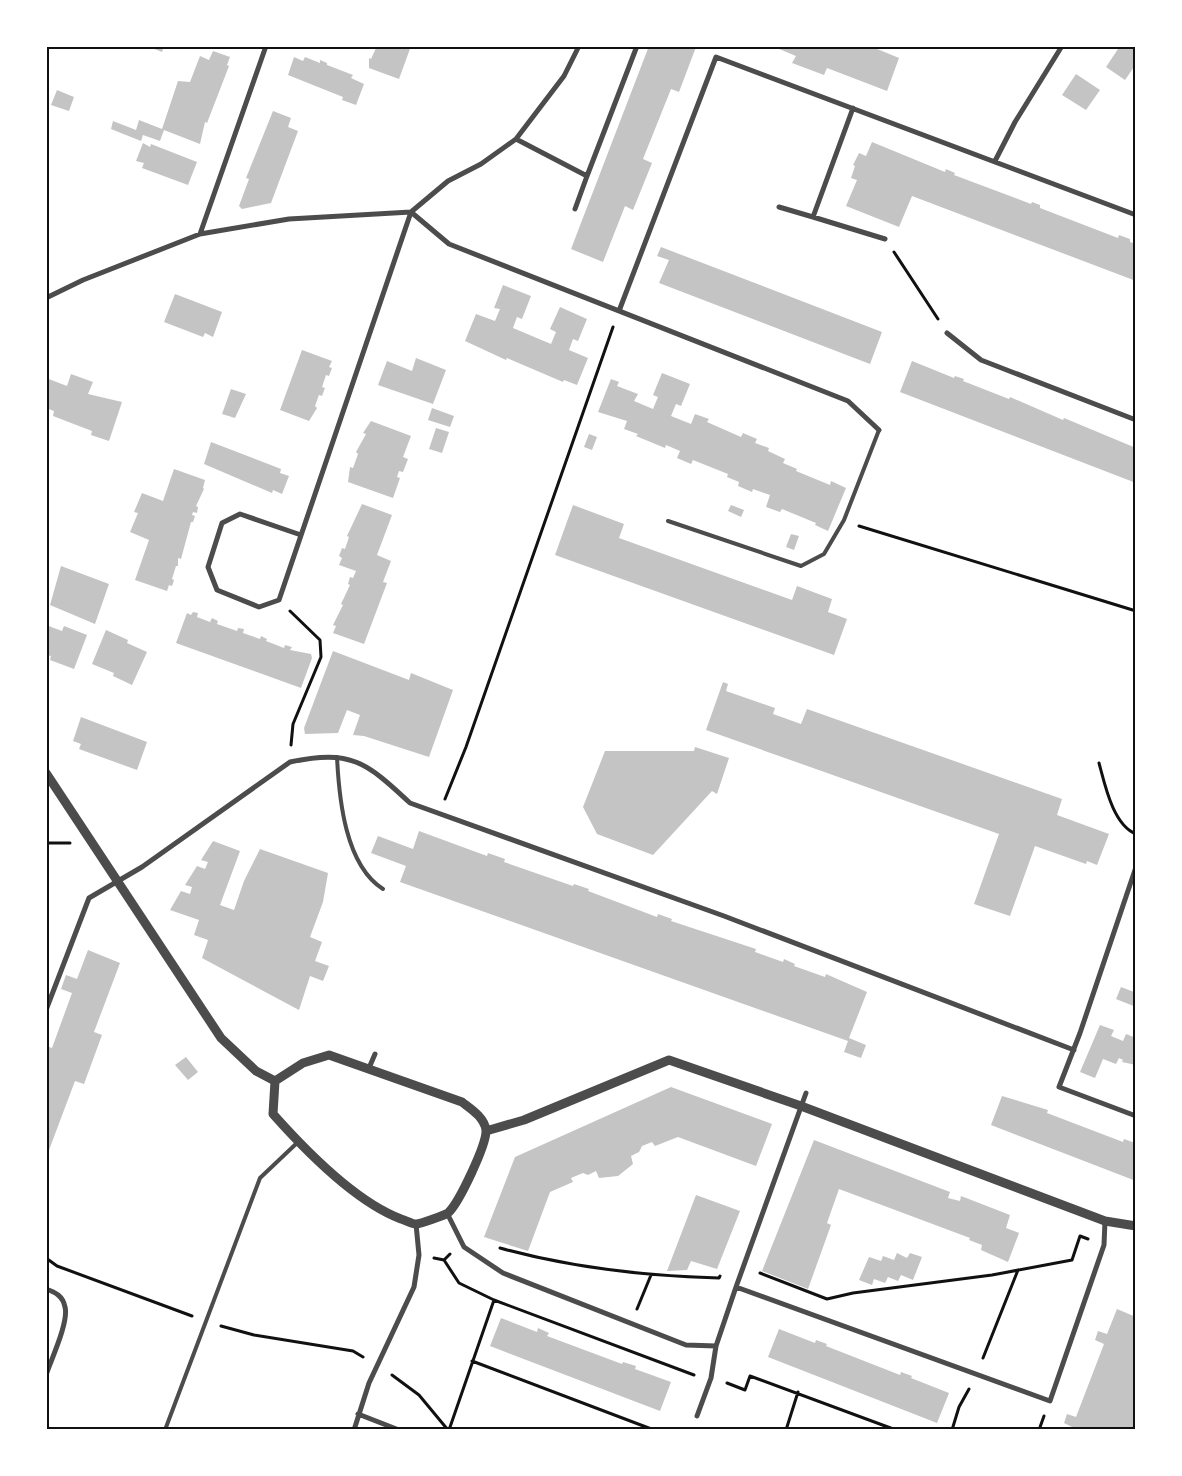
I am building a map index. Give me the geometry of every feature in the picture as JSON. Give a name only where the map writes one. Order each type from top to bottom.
[{"type":"street","points":[[200,234],[266,46]]},
{"type":"street","points":[[301,535],[240,514],[222,523],[208,567],[217,590],[260,607],[278,600],[301,535],[411,212],[448,181],[481,164],[516,139],[564,76],[579,46]]},
{"type":"street","points":[[575,209],[637,46]]},
{"type":"street","points":[[995,161],[1015,122],[1062,46]]},
{"type":"street","points":[[619,311],[716,56],[1136,214]]},
{"type":"street","points":[[813,217],[853,108]]},
{"type":"street","points":[[516,139],[587,176]]},
{"type":"street","points":[[779,206],[885,239]]},
{"type":"street","points":[[46,298],[83,280],[200,234],[289,219],[411,212],[449,244],[848,401],[879,430]]},
{"type":"street","points":[[947,333],[981,360],[1136,420]]},
{"type":"street","points":[[46,1010],[89,898],[142,867],[290,762],[316,757],[337,757],[361,762],[379,774],[410,803],[724,916],[1074,1050]]},
{"type":"street","points":[[46,773],[221,1038],[256,1071],[274,1081]]},
{"type":"street","points":[[1136,867],[1074,1050],[1059,1087],[1136,1116]]},
{"type":"street","points":[[369,1068],[375,1054]]},
{"type":"street","points":[[329,1055],[462,1102],[480,1116],[486,1131],[483,1145],[464,1190],[447,1213],[416,1224],[386,1213],[356,1193],[298,1142],[273,1114],[274,1081],[303,1063],[329,1055]]},
{"type":"street","points":[[486,1131],[524,1120],[669,1060],[801,1106],[1105,1221],[1136,1226]]},
{"type":"street","points":[[697,1416],[711,1378],[716,1346],[806,1094]]},
{"type":"street","points":[[447,1213],[464,1247],[503,1273],[686,1345],[716,1346]]},
{"type":"street","points":[[736,1287],[1050,1401],[1104,1245],[1105,1221]]},
{"type":"street","points":[[354,1430],[358,1414],[378,1365],[414,1287],[419,1255],[416,1224]]},
{"type":"street","points":[[46,1288],[58,1293],[65,1307],[64,1319],[46,1375]]},
{"type":"street","points":[[358,1414],[399,1430]]},
{"type":"lane","points":[[668,520],[801,566],[824,554],[844,520],[879,430]]},
{"type":"lane","points":[[337,757],[339,787],[347,829],[356,857],[360,866],[383,889]]},
{"type":"lane","points":[[165,1430],[260,1178],[298,1142]]},
{"type":"path","points":[[885,239],[947,333]]},
{"type":"path","points":[[439,813],[466,747],[619,311]]},
{"type":"path","points":[[844,520],[1136,612]]},
{"type":"path","points":[[278,600],[320,640],[322,657],[293,724],[290,762]]},
{"type":"path","points":[[1099,764],[1108,798],[1123,825],[1128,831],[1136,834]]},
{"type":"path","points":[[495,1247],[540,1260],[610,1272],[650,1275],[719,1278],[728,1261],[827,1299],[1072,1260],[1080,1236],[1104,1245]]},
{"type":"path","points":[[444,1260],[451,1252],[464,1247]]},
{"type":"path","points":[[419,1255],[444,1260],[459,1283],[494,1300],[694,1375],[711,1378],[745,1390],[750,1376],[798,1392],[896,1430]]},
{"type":"path","points":[[46,1258],[57,1266],[206,1322],[254,1335],[353,1351],[378,1365],[419,1395],[448,1430]]},
{"type":"path","points":[[952,1430],[959,1407],[976,1374],[1018,1270]]},
{"type":"path","points":[[631,1324],[650,1275]]},
{"type":"path","points":[[448,1430],[494,1300]]},
{"type":"path","points":[[472,1361],[654,1430]]},
{"type":"path","points":[[786,1430],[798,1392]]},
{"type":"building","points":[[147,46],[164,46],[162,52]]},
{"type":"building","points":[[377,46],[411,46],[399,79],[369,68],[369,58],[371,59]]},
{"type":"building","points":[[649,46],[696,47],[679,92],[671,89],[643,159],[652,163],[633,210],[625,206],[603,262],[571,249]]},
{"type":"building","points":[[772,46],[870,46],[899,58],[887,91],[827,68],[824,75],[792,63],[796,56]]},
{"type":"building","points":[[1120,46],[1136,46],[1136,64],[1125,80],[1106,67]]},
{"type":"building","points":[[213,51],[230,57],[227,65],[229,66],[207,123],[205,122],[200,144],[164,130],[160,141],[143,135],[141,141],[111,129],[113,121],[136,130],[139,120],[162,129],[178,81],[190,82],[200,56],[209,60]]},
{"type":"building","points":[[294,57],[303,61],[305,57],[320,63],[320,60],[327,63],[327,65],[353,75],[351,78],[364,84],[356,105],[342,100],[343,97],[288,75]]},
{"type":"building","points":[[1076,74],[1100,90],[1086,110],[1062,95]]},
{"type":"building","points":[[57,90],[74,97],[69,111],[51,105]]},
{"type":"building","points":[[273,111],[291,118],[288,127],[298,131],[271,203],[242,209],[239,206],[249,179],[246,178]]},
{"type":"building","points":[[872,142],[945,172],[946,169],[955,173],[954,175],[1031,204],[1032,202],[1040,205],[1040,208],[1118,238],[1119,235],[1130,239],[1130,242],[1136,244],[1136,281],[912,196],[899,227],[846,206],[857,180],[851,178],[855,166],[853,165],[859,153],[866,156]]},
{"type":"building","points":[[143,143],[150,147],[151,144],[197,162],[188,185],[142,168],[144,163],[136,161]]},
{"type":"building","points":[[661,247],[882,332],[870,364],[659,283],[669,260],[657,256]]},
{"type":"building","points":[[503,285],[531,296],[522,319],[517,317],[513,328],[551,344],[556,332],[550,329],[560,307],[587,319],[578,341],[573,339],[569,350],[588,358],[577,385],[564,380],[563,382],[507,358],[506,360],[465,341],[476,314],[495,321],[500,309],[494,308]]},
{"type":"building","points":[[175,294],[222,312],[213,337],[205,333],[203,337],[164,322]]},
{"type":"building","points":[[302,350],[332,361],[329,367],[332,368],[329,376],[326,375],[322,387],[325,388],[322,396],[319,395],[315,406],[317,408],[309,421],[280,410]]},
{"type":"building","points":[[416,358],[446,370],[433,404],[378,385],[387,361],[412,371]]},
{"type":"building","points":[[912,361],[954,378],[955,376],[964,379],[963,381],[1009,399],[1010,397],[1136,448],[1136,483],[900,392]]},
{"type":"building","points":[[662,373],[690,384],[681,406],[676,404],[671,416],[691,424],[695,414],[709,419],[707,422],[741,437],[743,433],[757,439],[755,443],[769,448],[768,451],[785,459],[783,463],[797,469],[796,471],[830,485],[831,481],[846,488],[828,531],[815,525],[816,523],[782,509],[780,512],[766,507],[770,495],[753,489],[752,492],[738,486],[739,482],[727,477],[728,474],[693,460],[691,464],[677,458],[680,451],[666,445],[665,448],[636,436],[638,434],[624,429],[627,421],[598,412],[611,379],[619,382],[617,386],[638,394],[634,401],[653,409],[658,397],[653,395]]},
{"type":"building","points":[[71,374],[93,382],[88,394],[122,402],[109,441],[91,435],[92,431],[53,416],[54,411],[46,408],[46,378],[67,386]]},
{"type":"building","points":[[231,389],[246,394],[235,418],[222,414]]},
{"type":"building","points":[[432,408],[454,416],[450,427],[428,420]]},
{"type":"building","points":[[371,421],[411,436],[403,457],[408,459],[403,472],[399,471],[397,477],[400,478],[393,498],[348,482],[350,467],[353,468],[358,454],[356,452],[366,434],[363,433]]},
{"type":"building","points":[[436,428],[449,432],[442,453],[429,449]]},
{"type":"building","points":[[589,434],[597,437],[592,450],[584,447]]},
{"type":"building","points":[[211,442],[281,469],[280,473],[289,476],[282,494],[273,490],[272,493],[204,464]]},
{"type":"building","points":[[174,469],[205,480],[204,489],[196,506],[198,507],[197,513],[193,512],[192,515],[195,516],[193,522],[191,522],[181,559],[178,558],[178,566],[176,566],[172,579],[174,580],[172,586],[169,585],[167,591],[135,580],[149,540],[130,532],[138,513],[134,512],[142,493],[163,501]]},
{"type":"building","points":[[362,504],[392,515],[377,555],[391,561],[383,582],[387,583],[364,644],[333,633],[336,626],[333,625],[350,585],[348,584],[350,577],[353,578],[356,571],[339,565],[342,558],[339,556],[342,548],[345,549],[349,537],[347,536]]},
{"type":"building","points":[[573,505],[624,524],[619,538],[792,600],[797,586],[832,599],[828,612],[847,619],[834,655],[555,555]]},
{"type":"building","points":[[731,505],[744,510],[741,517],[728,511]]},
{"type":"building","points":[[791,534],[799,536],[794,550],[786,547]]},
{"type":"building","points":[[61,566],[109,584],[95,624],[50,605]]},
{"type":"building","points":[[193,612],[198,613],[197,617],[210,622],[212,618],[218,621],[217,624],[237,631],[238,628],[244,629],[243,633],[260,639],[261,636],[267,639],[266,641],[284,648],[285,645],[292,647],[290,650],[311,654],[312,658],[301,688],[176,643],[187,613],[191,615]]},
{"type":"building","points":[[46,625],[62,631],[64,626],[87,635],[74,669],[50,660],[51,656],[46,655]]},
{"type":"building","points":[[106,630],[128,640],[127,643],[147,652],[132,685],[113,676],[114,673],[92,664]]},
{"type":"building","points":[[333,651],[409,680],[411,673],[453,690],[429,757],[364,736],[353,735],[360,715],[347,710],[338,733],[305,734],[304,728]]},
{"type":"building","points":[[723,682],[728,684],[726,691],[775,708],[773,714],[801,724],[807,709],[1062,799],[1057,815],[1109,834],[1097,865],[1087,861],[1086,864],[1035,846],[1010,916],[974,904],[999,834],[706,730]]},
{"type":"building","points":[[81,717],[147,742],[137,770],[79,749],[81,744],[73,741]]},
{"type":"building","points":[[695,747],[729,758],[717,794],[712,791],[653,855],[597,834],[583,807],[605,751],[694,751]]},
{"type":"building","points":[[419,831],[487,856],[488,853],[505,859],[504,862],[573,886],[574,884],[589,889],[588,891],[657,917],[658,914],[672,919],[671,921],[756,949],[755,952],[783,962],[784,959],[795,964],[794,966],[825,977],[826,974],[867,992],[849,1038],[866,1045],[861,1058],[844,1052],[848,1041],[400,882],[406,866],[371,853],[378,836],[413,849]]},
{"type":"building","points":[[213,841],[240,851],[220,905],[234,910],[244,881],[260,849],[328,873],[323,902],[310,937],[322,942],[315,961],[329,966],[323,981],[310,976],[299,1010],[202,958],[208,940],[194,935],[199,920],[170,910],[181,891],[190,894],[192,887],[185,885],[197,866],[205,869],[208,862],[201,860]]},
{"type":"building","points":[[88,950],[120,963],[94,1032],[102,1035],[84,1084],[75,1081],[46,1158],[46,1046],[52,1048],[72,993],[61,989],[66,975],[77,979]]},
{"type":"building","points":[[1121,987],[1134,992],[1136,988],[1136,1007],[1116,999]]},
{"type":"building","points":[[1100,1025],[1114,1030],[1111,1036],[1123,1041],[1126,1034],[1136,1038],[1136,1065],[1122,1062],[1123,1060],[1119,1058],[1116,1064],[1103,1059],[1095,1078],[1080,1072]]},
{"type":"building","points":[[186,1057],[198,1072],[188,1080],[175,1065]]},
{"type":"building","points":[[671,1087],[772,1124],[756,1166],[678,1137],[655,1146],[652,1142],[642,1146],[639,1152],[631,1156],[633,1164],[618,1176],[599,1178],[596,1171],[588,1175],[583,1173],[571,1178],[573,1182],[550,1192],[528,1251],[484,1237],[515,1157]]},
{"type":"building","points":[[1002,1096],[1048,1110],[1047,1113],[1123,1142],[1124,1139],[1135,1143],[1136,1181],[991,1125]]},
{"type":"building","points":[[814,1140],[950,1192],[948,1198],[960,1201],[961,1196],[1010,1215],[1006,1228],[1019,1233],[1008,1262],[981,1250],[982,1245],[969,1240],[970,1238],[839,1189],[827,1223],[831,1225],[808,1289],[762,1271]]},
{"type":"building","points":[[696,1195],[740,1211],[717,1269],[691,1261],[687,1270],[667,1271]]},
{"type":"building","points":[[897,1253],[907,1258],[910,1253],[922,1257],[913,1280],[901,1275],[898,1281],[888,1277],[885,1283],[874,1279],[872,1285],[859,1280],[869,1257],[881,1261],[883,1256],[894,1260]]},
{"type":"building","points":[[1117,1309],[1136,1317],[1136,1430],[1071,1430],[1072,1427],[1064,1423],[1067,1414],[1076,1417],[1104,1344],[1095,1340],[1098,1331],[1107,1334]]},
{"type":"building","points":[[501,1318],[537,1332],[538,1328],[549,1333],[547,1336],[622,1364],[623,1362],[636,1366],[635,1369],[671,1382],[660,1411],[490,1346]]},
{"type":"building","points":[[779,1329],[815,1343],[816,1340],[827,1344],[826,1346],[900,1375],[901,1372],[912,1376],[911,1378],[949,1393],[937,1423],[768,1357]]}]
